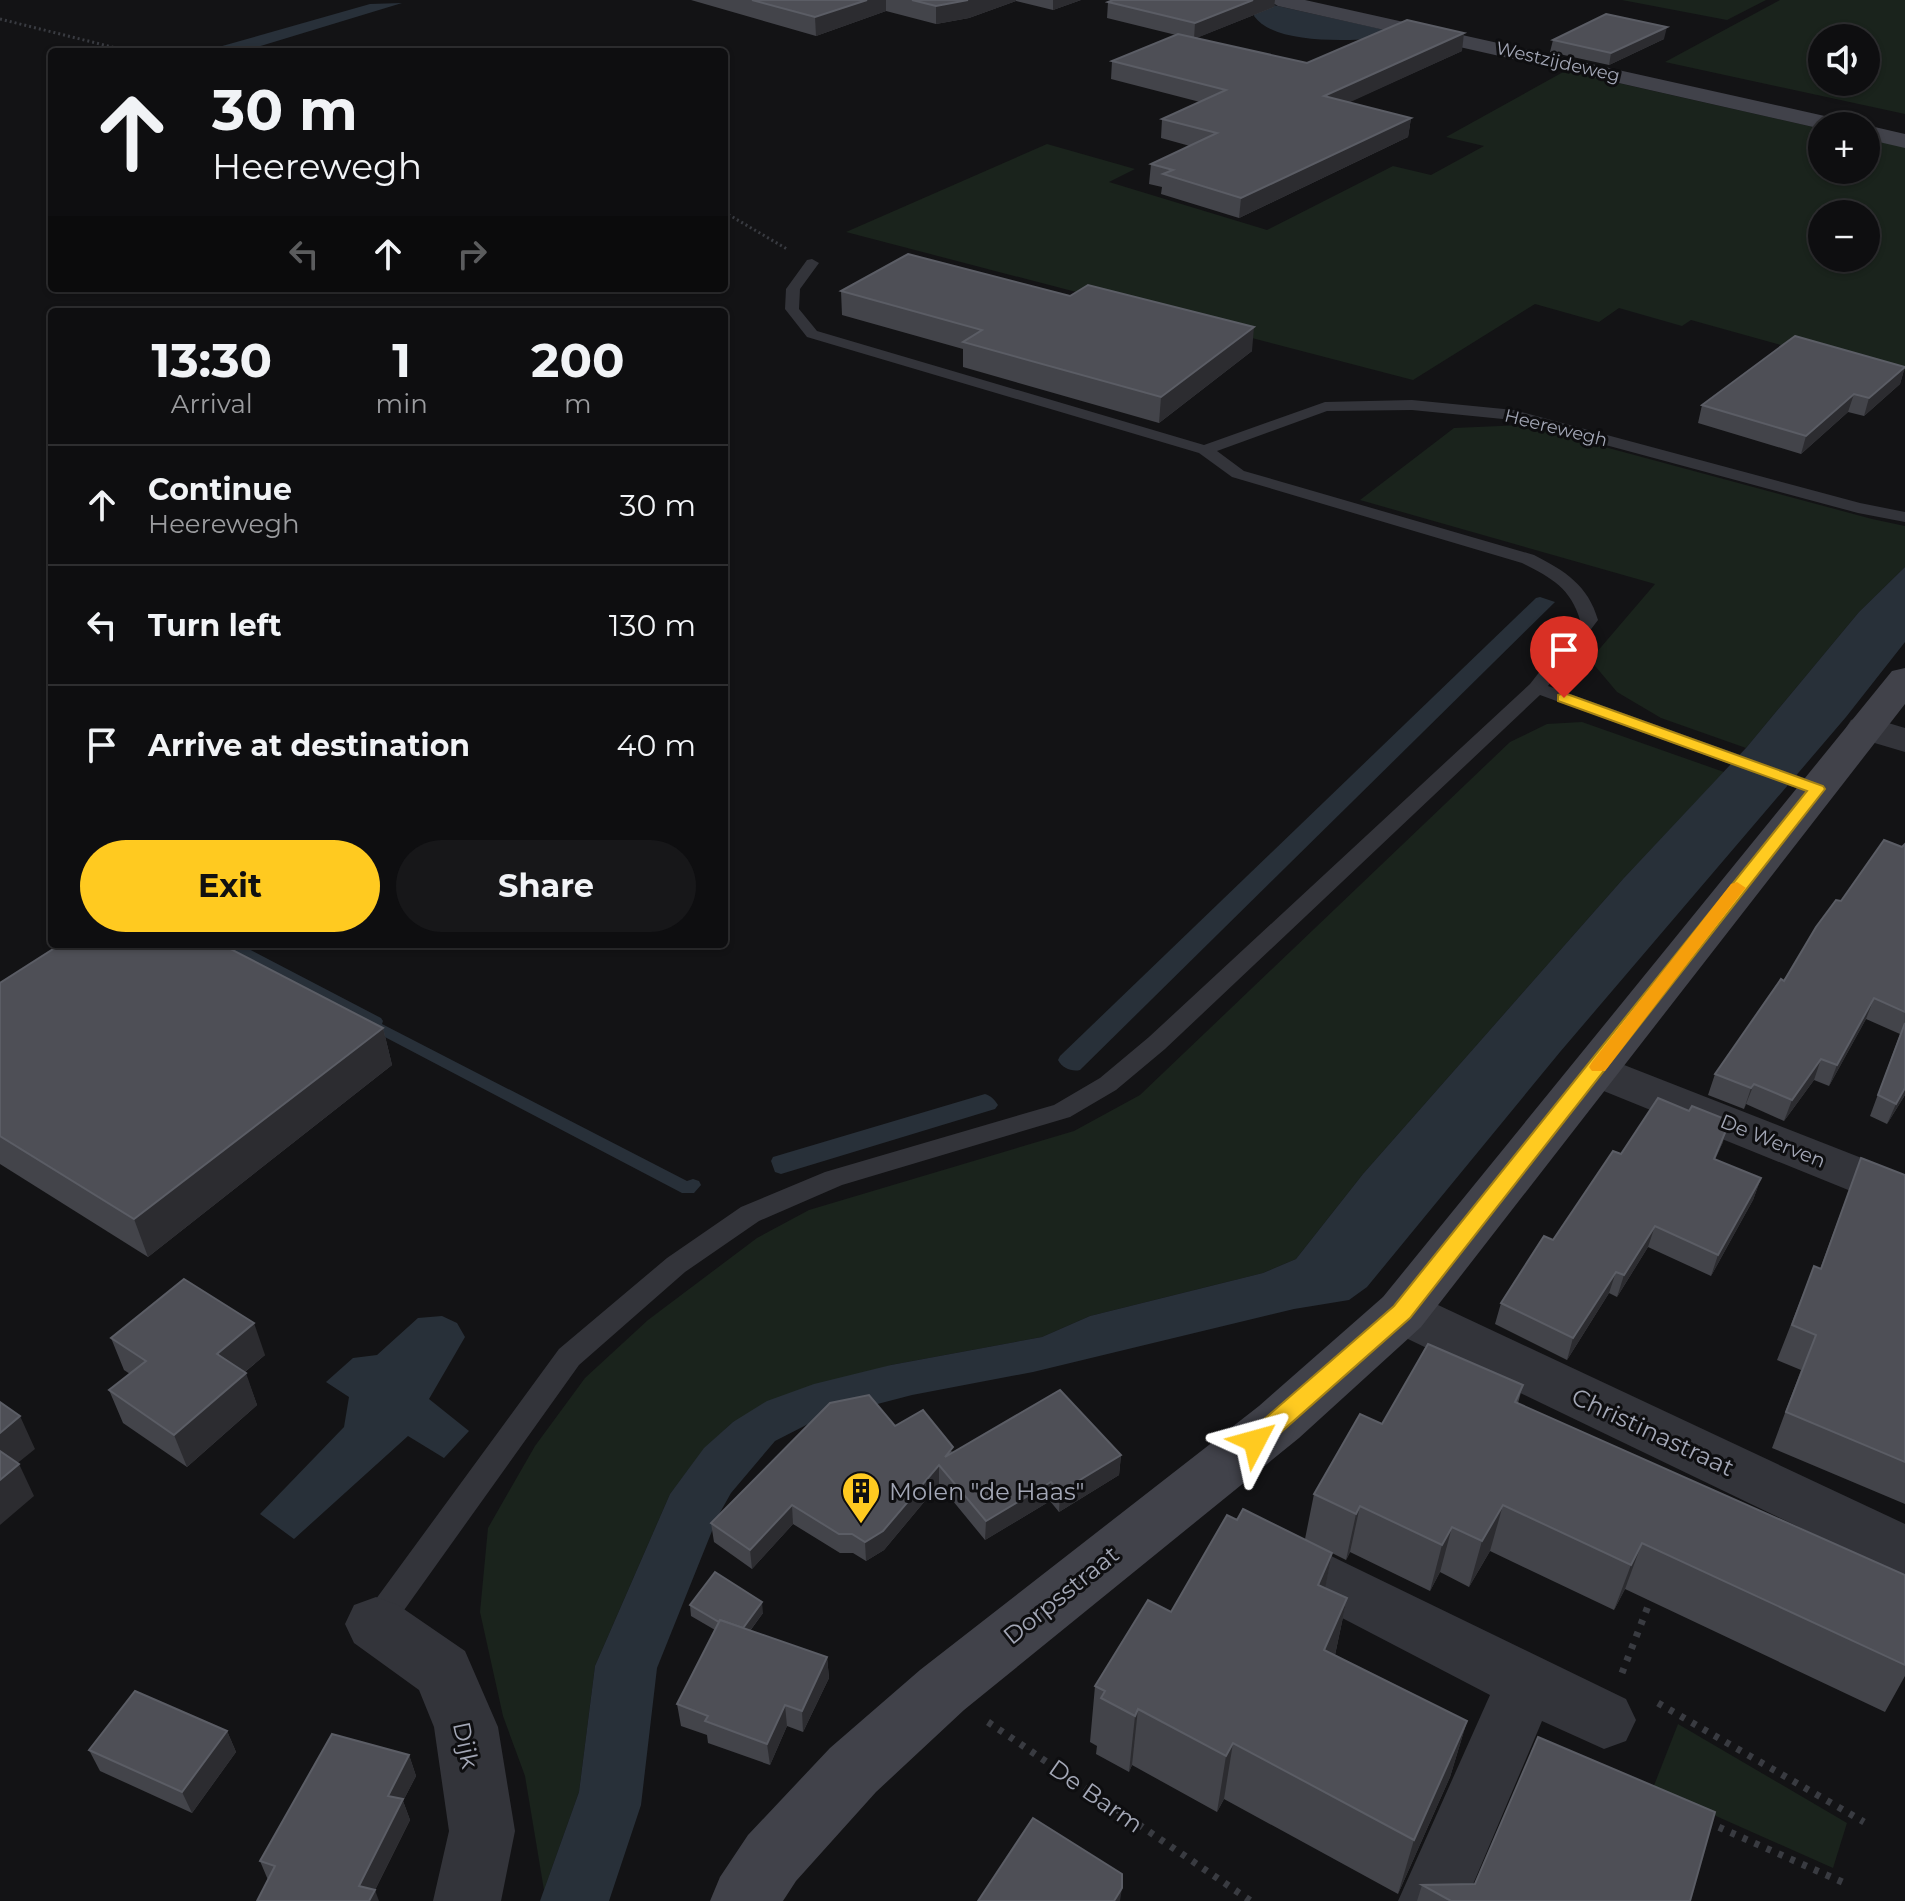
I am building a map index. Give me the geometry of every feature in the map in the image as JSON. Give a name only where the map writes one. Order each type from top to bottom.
[{"type":"street","name":"Westzijdeweg","points":[[1278,0],[1808,119]]},
{"type":"street","points":[[1880,135],[1905,141]]},
{"type":"street","points":[[1402,1312],[1596,1070],[1804,785],[1885,734],[1905,679]]},
{"type":"street","name":"De Werven","points":[[1596,1070],[1905,1195]]},
{"type":"street","name":"Christinastraat","points":[[1402,1312],[1905,1552]]},
{"type":"street","name":"Dorpsstraat","points":[[744,1901],[772,1858],[853,1770],[942,1690],[1279,1422],[1402,1312]]},
{"type":"street","points":[[1296,1565],[1527,1683],[1611,1700]]},
{"type":"street","name":"Dijk","points":[[376,1624],[443,1671],[466,1727],[482,1831],[467,1901]]},
{"type":"street","points":[[1432,1901],[1527,1683]]},
{"type":"lane","points":[[376,1624],[569,1357],[676,1265],[750,1214],[834,1178],[1062,1111],[1108,1084],[1157,1043],[1537,688],[1589,620],[1584,597],[1561,575],[1528,559],[1238,474],[1205,450],[812,334],[792,309],[793,289],[812,263]]},
{"type":"lane","name":"Heerewegh","points":[[1205,450],[1325,407],[1427,406],[1514,415],[1858,508],[1905,517]]},
{"type":"lane","points":[[1537,688],[1804,785]]},
{"type":"path","points":[[0,19],[116,48]]},
{"type":"path","points":[[728,214],[812,263]]},
{"type":"path","points":[[1654,1592],[1611,1700],[1864,1822]]},
{"type":"path","name":"De Barm","points":[[942,1690],[1251,1901]]},
{"type":"path","points":[[1697,1817],[1849,1885]]},
{"type":"shaded area","points":[[1622,0],[1766,0],[1727,20]]},
{"type":"shaded area","points":[[1780,0],[1905,0],[1905,114],[1822,96],[1880,96],[1880,24],[1808,24],[1808,93],[1665,62]]},
{"type":"shaded area","points":[[402,3],[254,48],[215,48],[370,4]]},
{"type":"shaded area","points":[[1264,3],[1408,35],[1326,40],[1283,34],[1254,16],[1255,10]]},
{"type":"shaded area","points":[[1565,71],[1808,126],[1808,184],[1880,184],[1880,142],[1905,147],[1905,371],[1864,360],[1846,363],[1691,320],[1682,326],[1619,308],[1599,322],[1535,304],[1413,380],[846,232],[1047,144],[1135,169],[1109,182],[1267,230],[1393,166],[1431,175],[1484,146],[1446,137]]},
{"type":"shaded area","points":[[1523,425],[1905,526],[1905,567],[1859,612],[1746,748],[1661,718],[1617,692],[1590,660],[1655,584],[1360,500],[1454,428]]},
{"type":"shaded area","points":[[1905,567],[1905,642],[1846,717],[1560,1052],[1367,1287],[1349,1300],[1294,1309],[1033,1372],[912,1395],[816,1420],[775,1441],[731,1493],[718,1516],[657,1668],[641,1805],[609,1901],[540,1901],[579,1792],[595,1666],[670,1494],[704,1448],[733,1422],[767,1401],[814,1384],[891,1365],[1042,1337],[1090,1316],[1263,1273],[1296,1259],[1363,1174],[1623,879],[1746,748],[1859,612]]},
{"type":"shaded area","points":[[1582,722],[1724,772],[1623,879],[1363,1174],[1296,1259],[1263,1273],[1090,1316],[1042,1337],[891,1365],[733,1422],[705,1448],[670,1494],[595,1666],[579,1792],[544,1890],[525,1776],[503,1716],[480,1612],[488,1528],[535,1446],[585,1378],[648,1320],[757,1238],[809,1210],[1074,1131],[1140,1095],[1510,742],[1547,724]]},
{"type":"shaded area","points":[[442,1316],[457,1323],[465,1337],[429,1399],[469,1431],[444,1458],[408,1436],[294,1539],[260,1514],[344,1427],[349,1397],[326,1382],[353,1358],[377,1355],[418,1318]]},
{"type":"shaded area","points":[[1678,1724],[1847,1823],[1833,1868],[1653,1788]]},
{"type":"building","points":[[752,0],[867,0],[815,17]]},
{"type":"building","points":[[912,0],[968,0],[936,6]]},
{"type":"building","points":[[1253,0],[1195,23],[1108,2]]},
{"type":"building","points":[[1606,14],[1667,27],[1611,53],[1553,40]]},
{"type":"building","points":[[1407,20],[1464,33],[1324,96],[1411,118],[1241,198],[1163,174],[1173,170],[1151,164],[1217,133],[1162,119],[1226,90],[1112,61],[1178,34],[1307,63]]},
{"type":"building","points":[[908,254],[1070,296],[1088,285],[1254,327],[1161,397],[963,342],[982,330],[841,291]]},
{"type":"building","points":[[1795,336],[1905,367],[1869,398],[1854,394],[1806,436],[1702,405]]},
{"type":"building","points":[[1884,840],[1902,847],[1905,844],[1905,1012],[1874,998],[1837,1065],[1821,1059],[1792,1100],[1754,1084],[1751,1088],[1715,1074],[1781,979],[1784,981],[1816,927],[1836,900],[1841,901]]},
{"type":"building","points":[[55,948],[229,948],[383,1028],[134,1219],[0,1136],[0,983]]},
{"type":"building","points":[[1905,1023],[1905,1088],[1896,1104],[1878,1095]]},
{"type":"building","points":[[1658,1098],[1689,1111],[1692,1106],[1730,1121],[1714,1159],[1761,1178],[1718,1255],[1655,1226],[1624,1275],[1616,1272],[1573,1338],[1501,1303],[1544,1236],[1553,1240],[1613,1151],[1621,1154]]},
{"type":"building","points":[[1861,1158],[1905,1175],[1905,1462],[1786,1412],[1816,1335],[1792,1325],[1814,1266],[1821,1269]]},
{"type":"building","points":[[184,1279],[254,1323],[217,1354],[246,1373],[174,1435],[109,1390],[146,1361],[111,1338]]},
{"type":"building","points":[[1428,1344],[1523,1385],[1515,1402],[1905,1575],[1905,1665],[1642,1543],[1631,1565],[1503,1505],[1482,1541],[1452,1527],[1442,1545],[1360,1506],[1356,1514],[1314,1494],[1360,1414],[1382,1424]]},
{"type":"building","points":[[1060,1390],[1121,1455],[1060,1492],[1051,1482],[986,1521],[939,1465],[883,1531],[865,1542],[852,1534],[839,1534],[792,1505],[750,1550],[711,1523],[830,1403],[869,1395],[895,1426],[923,1410],[953,1447],[945,1457]]},
{"type":"building","points":[[0,1402],[20,1416],[0,1433]]},
{"type":"building","points":[[0,1451],[19,1464],[0,1480]]},
{"type":"building","points":[[1243,1509],[1332,1553],[1318,1585],[1347,1598],[1324,1650],[1467,1721],[1414,1840],[1233,1743],[1226,1756],[1138,1709],[1135,1716],[1101,1698],[1105,1691],[1095,1686],[1148,1600],[1171,1612],[1227,1515],[1237,1520]]},
{"type":"building","points":[[715,1572],[762,1602],[743,1628],[719,1622],[690,1605]]},
{"type":"building","points":[[720,1620],[827,1657],[802,1711],[785,1705],[767,1744],[705,1721],[708,1716],[677,1704]]},
{"type":"building","points":[[135,1691],[227,1731],[182,1792],[89,1750]]},
{"type":"building","points":[[332,1734],[409,1755],[388,1796],[403,1799],[359,1886],[375,1890],[369,1901],[257,1901],[275,1866],[260,1861]]},
{"type":"building","points":[[1538,1737],[1715,1812],[1690,1901],[1451,1901],[1422,1885],[1475,1884]]},
{"type":"building","points":[[1033,1818],[1122,1874],[1122,1888],[1114,1901],[978,1901]]},
{"type":"waterway","points":[[1540,600],[1549,602],[1075,1066],[1065,1060],[1540,600]]},
{"type":"waterway","points":[[236,948],[376,1021]]},
{"type":"waterway","points":[[367,1022],[688,1189],[693,1185]]},
{"type":"waterway","points":[[985,1099],[990,1105],[781,1168],[779,1161],[985,1099]]},
{"type":"slow traffic","points":[[1599,1067],[1737,888]]},
{"type":"place","name":"Molen \"de Haas\"","points":[[861,1525]]},
{"type":"route","points":[[1255,1441],[1402,1312],[1817,789],[1564,698]]}]
